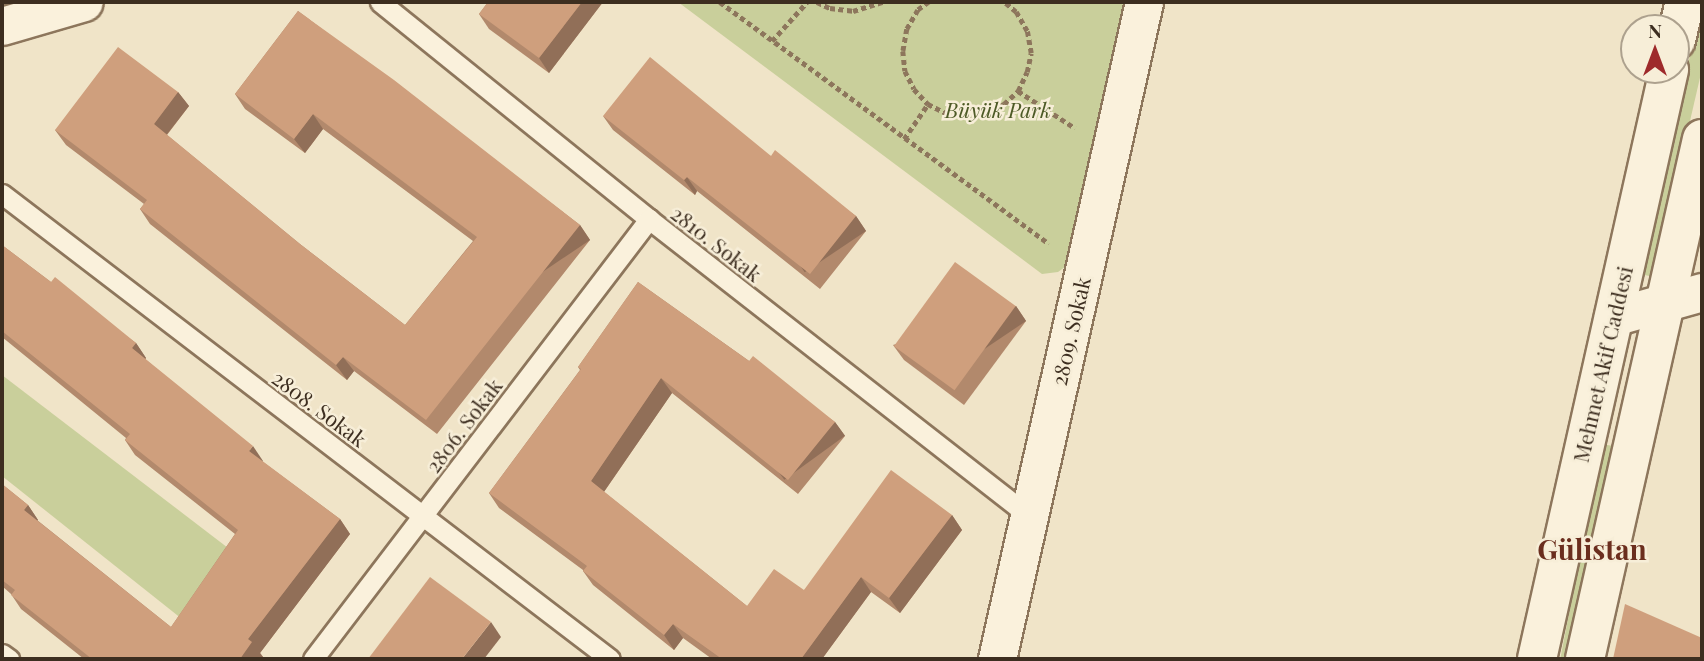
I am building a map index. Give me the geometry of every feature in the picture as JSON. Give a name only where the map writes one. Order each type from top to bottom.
[{"type":"street","points":[[9,17],[84,2]]},
{"type":"street","name":"2809. Sokak","points":[[997,659],[1144,2]]},
{"type":"street","name":"Mehmet Akif Caddesi","points":[[1537,659],[1666,84]]},
{"type":"street","points":[[1585,659],[1702,139]]},
{"type":"street","points":[[1612,317],[1702,292]]},
{"type":"lane","name":"2810. Sokak","points":[[380,2],[649,219],[1029,516]]},
{"type":"lane","name":"2808. Sokak","points":[[2,194],[610,659]]},
{"type":"lane","name":"2806. Sokak","points":[[313,659],[649,219]]},
{"type":"lane","points":[[2,654],[9,659]]},
{"type":"path","points":[[720,2],[1084,269]]},
{"type":"path","points":[[772,41],[807,2]]},
{"type":"path","points":[[817,2],[830,8],[853,11],[883,2]]},
{"type":"path","points":[[929,2],[918,10],[906,29],[902,51],[905,71],[914,89],[928,104],[946,113],[966,116],[985,113],[1004,104],[1018,90],[1027,72],[1031,53],[1027,31],[1016,12],[1004,2]]},
{"type":"path","points":[[1018,90],[1111,152]]},
{"type":"path","points":[[904,139],[928,104]]},
{"type":"green space","name":"Büyük Park","points":[[678,2],[1130,2],[1076,259],[1058,272],[1042,274]]},
{"type":"green space","points":[[1702,3],[1702,69],[1654,277],[1640,274],[1683,84],[1690,84],[1690,55]]},
{"type":"green space","points":[[2,375],[232,551],[182,619],[2,476]]},
{"type":"green space","points":[[1602,444],[1617,447],[1575,659],[1560,659]]},
{"type":"building","points":[[488,2],[582,2],[539,58],[479,14]]},
{"type":"building","points":[[298,11],[394,80],[580,225],[426,420],[343,357],[336,365],[140,209],[147,200],[55,130],[118,47],[178,92],[154,124],[300,244],[405,325],[477,237],[313,114],[294,139],[235,94]]},
{"type":"building","points":[[650,57],[771,156],[775,150],[856,216],[810,274],[687,177],[684,180],[603,116]]},
{"type":"building","points":[[2,245],[51,282],[55,277],[136,343],[132,348],[253,446],[249,451],[340,519],[248,639],[252,642],[240,659],[92,659],[11,595],[15,590],[2,580],[2,484],[28,505],[24,510],[171,627],[238,530],[125,440],[130,434],[2,331]]},
{"type":"building","points":[[955,262],[1016,306],[955,390],[894,346]]},
{"type":"building","points":[[638,282],[749,361],[753,356],[835,422],[788,480],[661,378],[591,481],[747,606],[774,569],[804,590],[891,470],[952,515],[889,598],[861,577],[801,659],[722,659],[673,624],[664,635],[583,571],[587,566],[489,493],[581,369],[578,367]]},
{"type":"building","points":[[430,577],[491,622],[462,659],[368,659]]},
{"type":"building","points":[[1625,604],[1702,638],[1702,659],[1613,659]]},
{"type":"district","name":"Gülistan","points":[[1592,549]]}]
